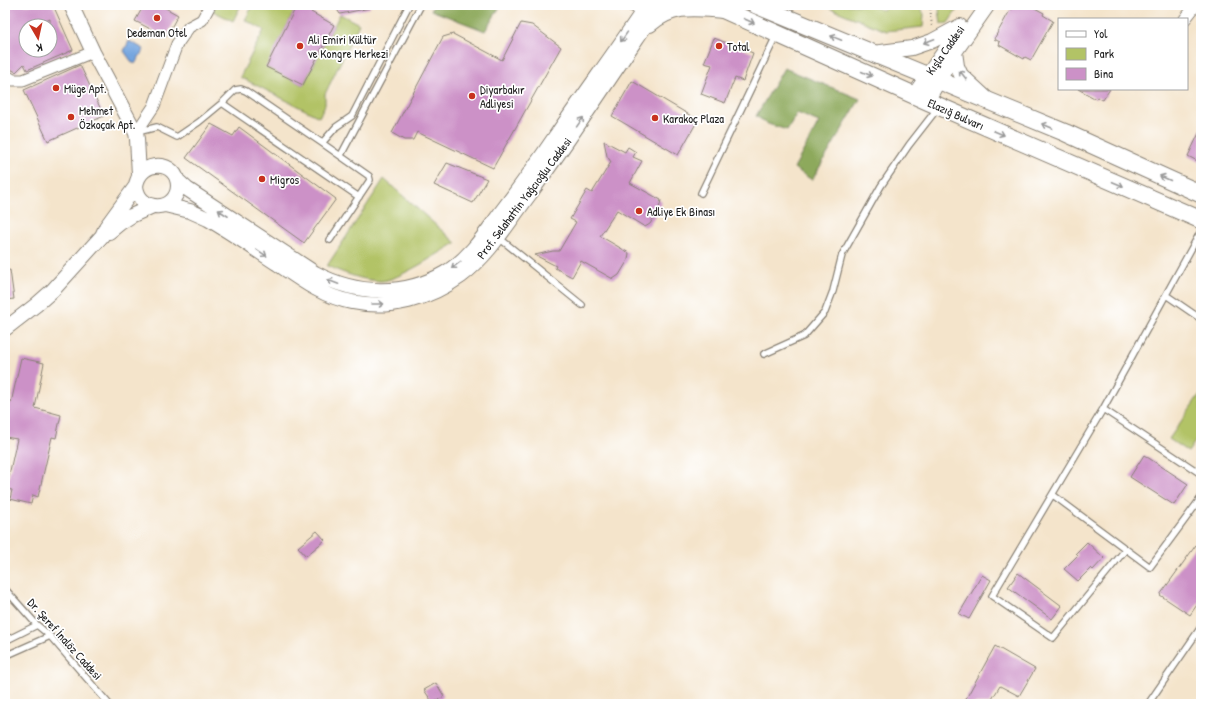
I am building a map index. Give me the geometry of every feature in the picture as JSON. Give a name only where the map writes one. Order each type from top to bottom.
[{"type":"main road","name":"Elazığ Bulvarı","points":[[756,5],[1066,133],[1201,194]]},
{"type":"main road","name":"Elazığ Bulvarı","points":[[721,8],[927,101],[1201,220]]},
{"type":"street","points":[[71,5],[136,136],[160,165],[170,170],[177,180],[177,192],[174,197],[159,206],[131,216],[120,223],[112,231],[102,236]]},
{"type":"street","points":[[159,206],[148,205],[139,197],[136,136],[154,106],[177,44],[190,27],[202,20],[210,5]]},
{"type":"street","name":"Prof. Selahattin Yağcıoğlu Caddesi","points":[[159,206],[190,211],[208,219],[320,291],[337,298],[365,304],[395,304],[418,298],[438,290],[473,266],[498,237],[548,168],[659,5]]},
{"type":"street","name":"Kışla Caddesi","points":[[927,101],[934,78],[964,24],[977,5]]},
{"type":"street","points":[[934,78],[955,52],[988,5]]},
{"type":"street","points":[[1186,18],[1196,5]]},
{"type":"street","name":"Prof. Selahattin Yağcıoğlu Caddesi","points":[[177,180],[187,189],[314,273],[327,280],[353,288],[367,290],[394,290],[420,284],[445,273],[456,266],[479,242],[530,172],[640,7]]},
{"type":"street","points":[[639,34],[662,16],[675,10],[721,8]]},
{"type":"street","points":[[873,53],[912,48],[932,41],[964,24]]},
{"type":"street","points":[[5,75],[13,80],[23,80],[93,52]]},
{"type":"street","points":[[955,52],[956,66],[961,75],[990,102]]},
{"type":"street","points":[[5,329],[53,290],[102,236],[106,227],[148,167],[160,165]]},
{"type":"lane","points":[[322,143],[336,127],[352,116],[409,5]]},
{"type":"lane","points":[[341,155],[421,5]]},
{"type":"lane","points":[[701,193],[777,34]]},
{"type":"lane","points":[[136,136],[157,127],[177,137],[199,122],[235,90],[241,89],[246,91],[341,155],[369,176],[370,180],[360,197],[330,240]]},
{"type":"lane","points":[[764,354],[804,336],[825,312],[833,291],[842,255],[881,186],[909,145],[927,101]]},
{"type":"lane","points":[[222,103],[360,197]]},
{"type":"lane","points":[[1126,549],[1053,638],[992,596],[1103,409],[1201,231]]},
{"type":"lane","points":[[498,237],[582,305]]},
{"type":"lane","points":[[1166,295],[1201,319]]},
{"type":"lane","points":[[1103,409],[1201,474]]},
{"type":"lane","points":[[1053,495],[1150,567],[1201,498]]},
{"type":"lane","name":"Dr. Şeref İnalöz Caddesi","points":[[5,589],[50,636],[109,704]]},
{"type":"lane","points":[[5,640],[37,624]]},
{"type":"lane","points":[[1148,704],[1201,627]]},
{"type":"lane","points":[[5,656],[50,636]]},
{"type":"path","points":[[930,5],[933,35]]},
{"type":"green space","points":[[216,5],[241,5],[233,21],[213,11]]},
{"type":"green space","points":[[253,5],[297,5],[267,67],[303,85],[340,14],[359,24],[325,94],[325,105],[319,117],[240,77],[264,30],[245,20]]},
{"type":"green space","points":[[434,5],[501,5],[485,31],[431,10]]},
{"type":"green space","points":[[822,5],[869,5],[882,10],[889,5],[918,5],[924,14],[923,27],[886,31]]},
{"type":"green space","points":[[942,5],[960,5],[948,23],[941,24],[939,10]]},
{"type":"green space","points":[[784,68],[860,99],[812,180],[794,168],[819,122],[797,113],[787,130],[768,124],[756,116]]},
{"type":"green space","points":[[384,179],[456,243],[407,272],[387,280],[380,281],[359,278],[327,266]]},
{"type":"green space","points":[[1199,395],[1201,397],[1201,433],[1188,452],[1169,439]]},
{"type":"water","points":[[129,41],[144,49],[135,64],[124,51]]},
{"type":"building","points":[[12,5],[53,5],[73,50],[58,57],[58,18],[18,18],[18,58],[55,58],[27,70],[24,64],[16,72],[5,66],[5,8]]},
{"type":"building","name":"Dedeman Otel","points":[[144,5],[160,5],[178,15],[166,37],[135,21]]},
{"type":"building","name":"Ali Emiri Kültür ve Kongre Merkezi","points":[[297,5],[303,8],[305,5],[315,5],[311,12],[334,25],[303,85],[266,67]]},
{"type":"building","points":[[334,5],[370,5],[370,8],[340,14]]},
{"type":"building","points":[[1013,5],[1029,5],[1044,13],[1043,15],[1053,21],[1031,60],[1025,57],[1024,59],[999,45],[1000,42],[994,39]]},
{"type":"building","name":"Diyarbakır Adliyesi","points":[[521,23],[532,25],[561,47],[493,168],[417,132],[413,140],[404,140],[392,133],[443,37],[453,34],[502,60]]},
{"type":"building","points":[[714,38],[753,53],[743,81],[735,78],[725,103],[701,94],[712,65],[704,63]]},
{"type":"building","points":[[80,65],[104,116],[48,141],[24,90]]},
{"type":"building","name":"Karakoç Plaza","points":[[632,81],[698,120],[678,155],[612,116]]},
{"type":"building","points":[[1080,90],[1109,90],[1103,100],[1097,97],[1096,99]]},
{"type":"building","name":"Migros","points":[[211,124],[233,136],[239,127],[336,199],[304,243],[186,158]]},
{"type":"building","points":[[1201,129],[1201,163],[1188,156]]},
{"type":"building","name":"Adliye Ek Binası","points":[[604,141],[625,152],[628,147],[636,152],[633,157],[642,161],[630,183],[661,200],[659,209],[650,224],[645,227],[617,210],[600,236],[629,253],[628,260],[619,275],[613,279],[581,261],[572,277],[555,268],[556,266],[535,255],[559,251],[576,222],[570,219],[587,190],[592,193],[611,162],[607,156]]},
{"type":"building","points":[[447,163],[487,179],[473,203],[434,185]]},
{"type":"building","points":[[10,270],[14,299],[5,300],[5,271]]},
{"type":"building","points":[[21,358],[44,363],[35,408],[61,415],[56,438],[52,437],[38,497],[33,495],[31,504],[10,499],[12,490],[6,489],[17,439],[5,437],[5,402],[11,403]]},
{"type":"building","points":[[1144,455],[1188,484],[1174,505],[1130,477]]},
{"type":"building","points":[[317,531],[325,540],[306,556],[298,547]]},
{"type":"building","points":[[1201,538],[1201,599],[1190,615],[1160,595]]},
{"type":"building","points":[[1087,542],[1104,558],[1093,570],[1091,568],[1078,581],[1064,569],[1078,555],[1076,553]]},
{"type":"building","points":[[1018,573],[1062,606],[1052,619],[1008,587]]},
{"type":"building","points":[[982,575],[991,580],[969,619],[959,614]]},
{"type":"building","points":[[995,646],[1035,669],[1019,696],[1000,686],[989,704],[963,704]]},
{"type":"building","points":[[436,683],[444,696],[433,703],[424,690]]},
{"type":"place","name":"Dedeman Otel","points":[[157,18]]},
{"type":"place","name":"Ali Emiri Kültür ve Kongre Merkezi","points":[[300,46]]},
{"type":"place","name":"Total","points":[[719,46]]},
{"type":"place","name":"Müge Apt.","points":[[56,88]]},
{"type":"place","name":"Diyarbakır Adliyesi","points":[[472,96]]},
{"type":"place","name":"Mehmet Özkoçak Apt.","points":[[71,117]]},
{"type":"place","name":"Karakoç Plaza","points":[[655,118]]},
{"type":"place","name":"Migros","points":[[262,179]]},
{"type":"place","name":"Adliye Ek Binası","points":[[639,211]]}]
